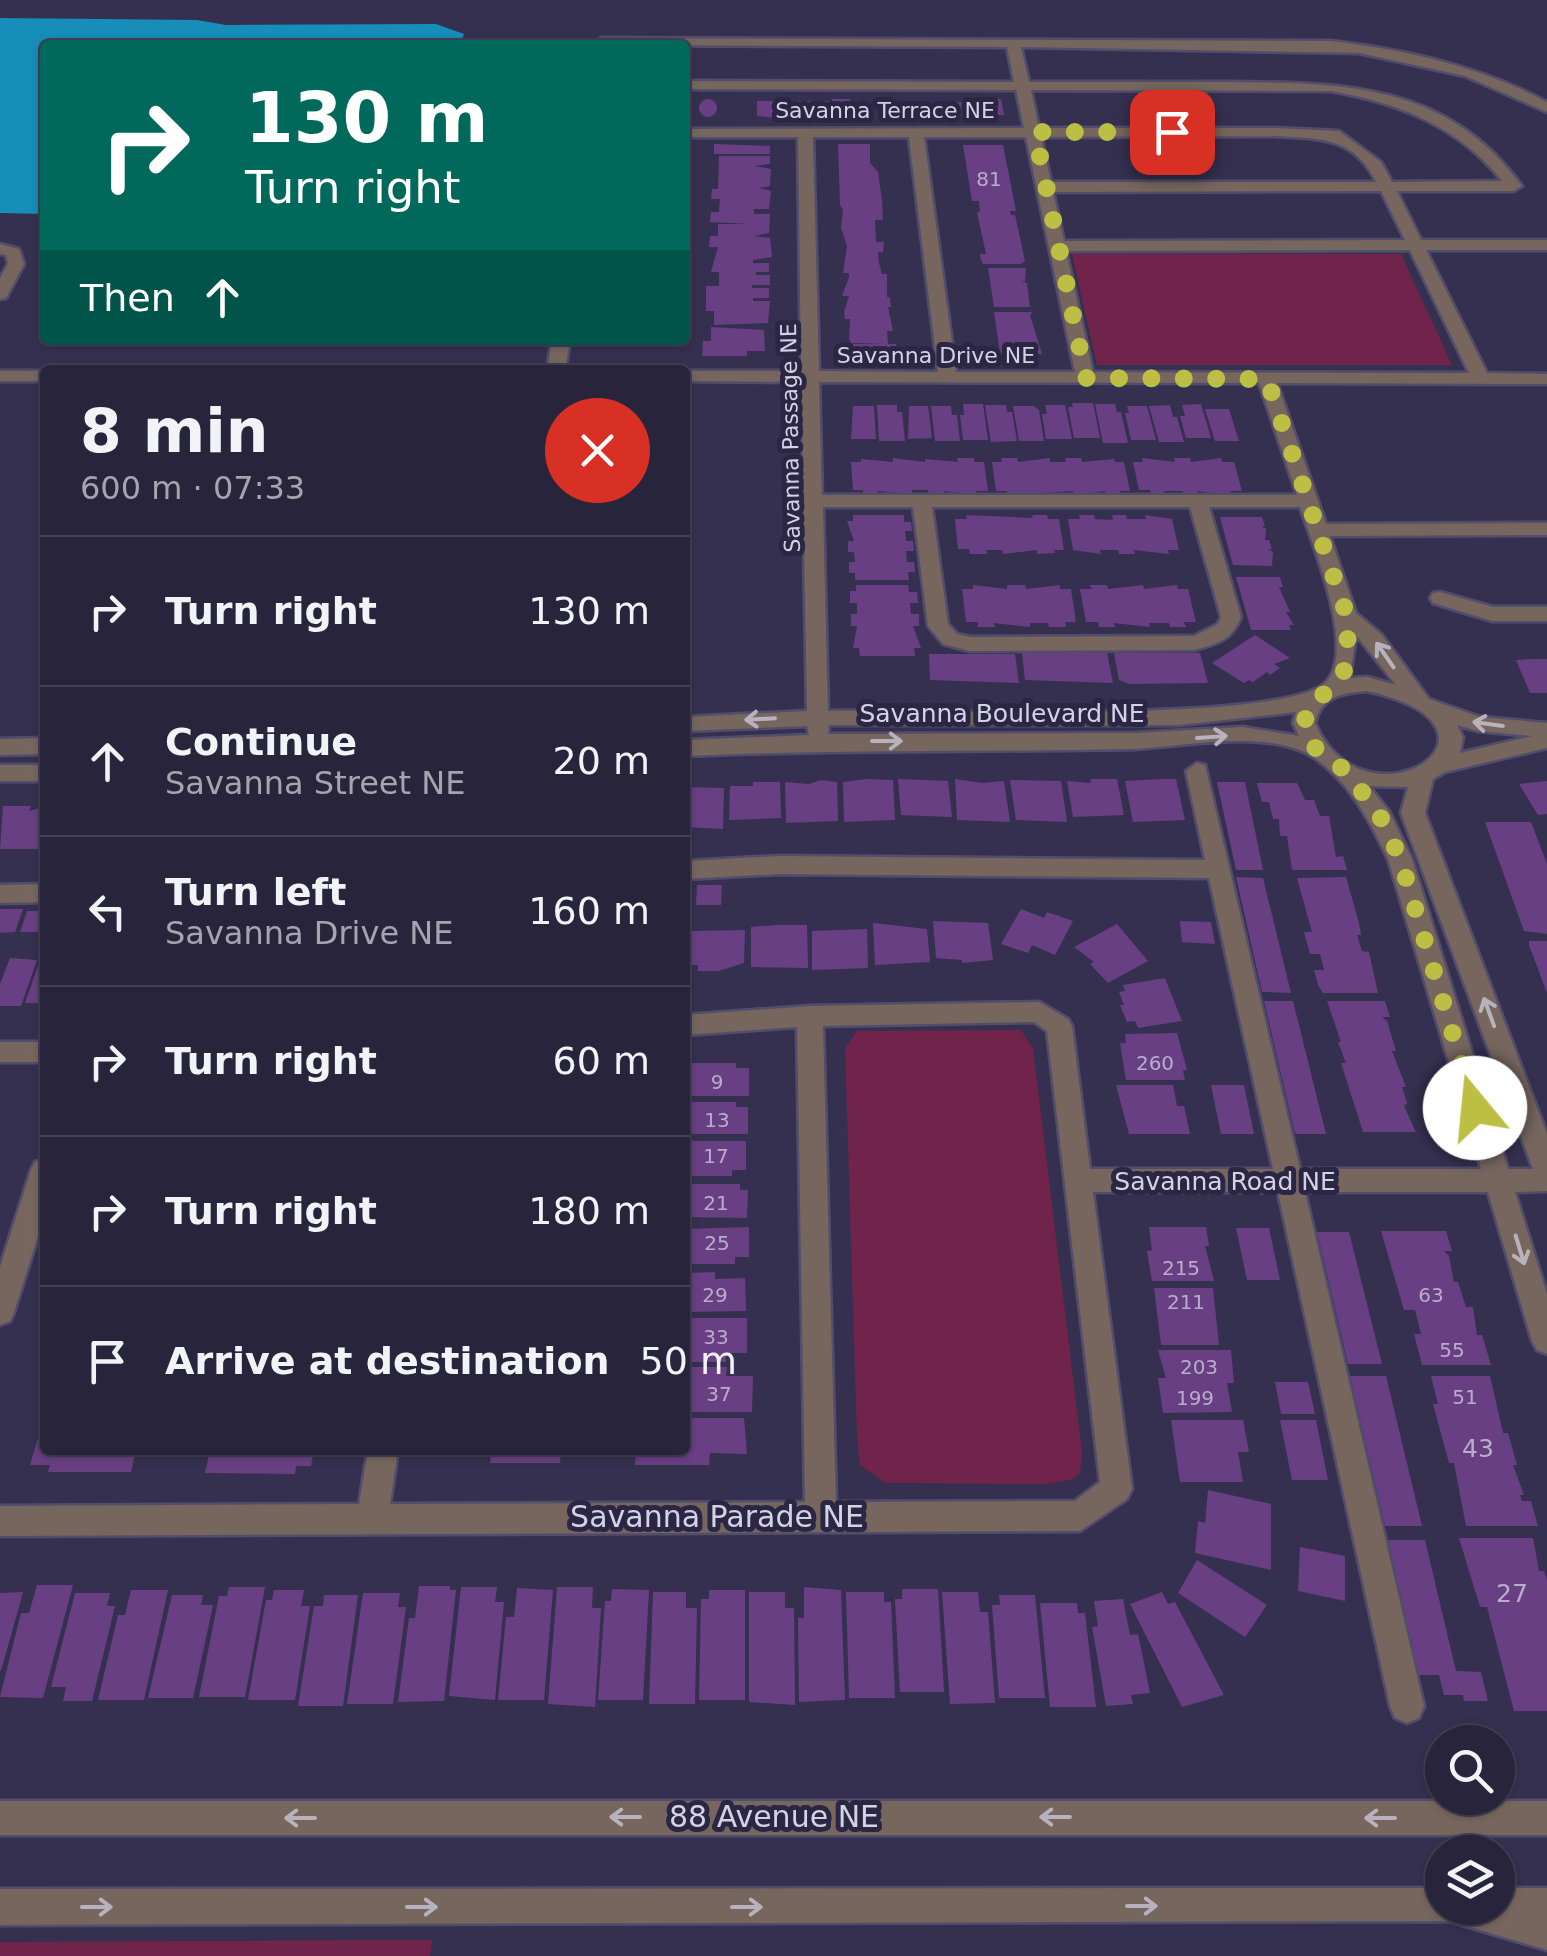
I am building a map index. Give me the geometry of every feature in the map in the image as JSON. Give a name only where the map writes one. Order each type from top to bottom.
[{"type":"street","points":[[690,40],[1280,43],[1351,47],[1459,69],[1510,88],[1547,108]]},
{"type":"street","points":[[1013,42],[1086,378]]},
{"type":"street","points":[[690,84],[1302,85],[1356,90],[1411,104],[1461,130],[1514,186],[1046,186]]},
{"type":"street","name":"Savanna Terrace NE","points":[[690,133],[1323,134],[1348,140],[1376,164],[1389,187],[1481,379]]},
{"type":"street","points":[[916,133],[948,378]]},
{"type":"street","name":"Savanna Passage NE","points":[[805,134],[818,742]]},
{"type":"street","points":[[1059,246],[1547,245]]},
{"type":"street","points":[[0,249],[13,252],[16,264],[0,294]]},
{"type":"street","points":[[0,376],[40,376]]},
{"type":"street","name":"Savanna Drive NE","points":[[690,376],[1547,378]]},
{"type":"street","points":[[1267,379],[1347,616],[1348,654],[1343,675],[1334,688],[1311,702],[1304,723],[1317,750],[1342,768],[1377,810],[1400,858],[1547,1341]]},
{"type":"street","points":[[812,501],[1308,501]]},
{"type":"street","points":[[922,501],[938,626],[950,639],[970,644],[1194,643],[1215,638],[1227,629],[1231,617],[1198,501]]},
{"type":"street","points":[[1318,530],[1547,529]]},
{"type":"street","points":[[1440,598],[1492,614],[1547,614]]},
{"type":"street","points":[[1347,616],[1375,640],[1424,703],[1444,722],[1450,738],[1448,753],[1431,770],[1413,813],[1547,1170]]},
{"type":"street","points":[[1334,688],[1367,684],[1478,724],[1547,730]]},
{"type":"street","name":"Savanna Boulevard NE","points":[[690,724],[817,716],[1177,718],[1311,702]]},
{"type":"street","name":"Savanna Boulevard NE","points":[[690,748],[818,742],[1136,741],[1244,734],[1280,738],[1317,750]]},
{"type":"street","points":[[1342,768],[1378,780],[1547,740]]},
{"type":"street","points":[[0,747],[40,746]]},
{"type":"street","points":[[1197,771],[1407,1706]]},
{"type":"street","points":[[0,773],[40,773]]},
{"type":"street","points":[[690,870],[779,865],[1218,869]]},
{"type":"street","points":[[0,894],[40,893]]},
{"type":"street","name":"Savanna Road NE","points":[[690,1025],[810,1016],[1039,1012],[1059,1026],[1079,1182],[1547,1180]]},
{"type":"street","points":[[810,1016],[821,1516]]},
{"type":"street","points":[[0,1052],[40,1052]]},
{"type":"street","name":"Savanna Parade NE","points":[[0,1521],[1080,1516],[1116,1489],[1079,1182]]},
{"type":"street","points":[[0,1312],[40,1186]]},
{"type":"street","points":[[372,1518],[382,1455]]},
{"type":"street","name":"88 Avenue NE","points":[[0,1818],[1547,1818]]},
{"type":"street","points":[[0,1907],[1425,1906]]},
{"type":"street","points":[[1515,1906],[1547,1906]]},
{"type":"street","points":[[1515,1923],[1547,1932]]},
{"type":"shaded area","points":[[1072,254],[1401,254],[1452,365],[1097,365]]},
{"type":"shaded area","points":[[1021,1030],[1033,1049],[1082,1452],[1080,1473],[1070,1480],[1047,1484],[886,1483],[860,1465],[857,1436],[845,1048],[857,1031]]},
{"type":"shaded area","points":[[432,1940],[430,1956],[0,1956],[0,1942]]},
{"type":"water","points":[[0,18],[197,20],[226,25],[436,24],[464,34],[462,40],[40,40],[40,214],[0,213]]},
{"type":"building","points":[[708,99],[715,101],[715,115],[708,117],[701,115],[699,108],[701,101]]},
{"type":"building","points":[[832,99],[850,99],[851,117],[833,117]]},
{"type":"building","points":[[984,99],[1001,99],[1004,115],[987,115]]},
{"type":"building","points":[[757,101],[774,101],[774,118],[757,116]]},
{"type":"building","points":[[776,101],[793,101],[793,117],[776,117]]},
{"type":"building","points":[[795,101],[812,101],[812,117],[795,118]]},
{"type":"building","points":[[814,101],[831,101],[832,117],[814,117]]},
{"type":"building","points":[[889,102],[906,102],[907,118],[890,116]]},
{"type":"building","points":[[927,102],[945,103],[946,117],[929,117]]},
{"type":"building","points":[[946,102],[963,102],[966,118],[948,116]]},
{"type":"building","points":[[714,144],[770,146],[770,154],[714,154]]},
{"type":"building","points":[[838,144],[870,144],[870,163],[878,172],[883,220],[875,220],[876,242],[884,242],[883,252],[878,252],[882,274],[887,274],[890,297],[893,331],[887,331],[888,344],[896,344],[897,355],[852,355],[853,344],[883,343],[851,343],[849,339],[850,319],[845,319],[844,312],[849,296],[842,296],[849,273],[843,273],[847,246],[841,228]]},
{"type":"building","points":[[963,145],[1003,145],[1016,211],[1010,211],[1015,215],[1025,261],[1021,264],[983,264],[981,260],[980,254],[986,254],[977,212],[979,201],[972,201]]},
{"type":"building","points":[[719,156],[770,156],[770,164],[755,166],[771,169],[770,186],[759,188],[771,191],[769,209],[754,209],[754,214],[770,214],[769,233],[754,236],[770,238],[772,257],[753,263],[769,263],[769,272],[756,275],[770,275],[770,285],[752,285],[769,288],[769,298],[753,298],[770,301],[768,323],[714,325],[714,311],[706,311],[706,286],[719,286],[719,272],[711,272],[718,247],[709,247],[710,236],[718,236],[718,224],[749,224],[710,222],[711,212],[719,212],[720,199],[711,199],[712,189],[718,189]]},
{"type":"building","points":[[988,268],[1026,268],[1025,281],[1021,281],[1027,283],[1030,307],[994,307]]},
{"type":"building","points":[[994,312],[1033,312],[1030,315],[1042,354],[1000,354]]},
{"type":"building","points":[[711,327],[764,330],[765,351],[747,351],[747,356],[702,356],[703,341],[711,341]]},
{"type":"building","points":[[1072,403],[1093,403],[1100,438],[1074,438],[1068,407],[1073,407]]},
{"type":"building","points":[[963,404],[983,404],[988,440],[963,440]]},
{"type":"building","points":[[1095,404],[1115,404],[1117,412],[1121,412],[1128,443],[1103,443]]},
{"type":"building","points":[[1201,404],[1211,438],[1186,438],[1180,416],[1185,416],[1182,405]]},
{"type":"building","points":[[877,405],[897,405],[897,412],[902,412],[905,441],[879,441]]},
{"type":"building","points":[[985,405],[1006,405],[1007,412],[1012,412],[1017,441],[991,442]]},
{"type":"building","points":[[1045,405],[1065,405],[1072,439],[1046,439],[1042,414],[1047,414]]},
{"type":"building","points":[[1170,405],[1184,442],[1159,442],[1149,406]]},
{"type":"building","points":[[853,406],[874,406],[876,439],[851,439]]},
{"type":"building","points":[[909,406],[928,406],[932,438],[908,439]]},
{"type":"building","points":[[931,406],[951,406],[952,415],[957,415],[960,441],[935,441]]},
{"type":"building","points":[[1013,406],[1034,406],[1039,410],[1044,441],[1019,441]]},
{"type":"building","points":[[1127,406],[1147,406],[1156,440],[1131,440]]},
{"type":"building","points":[[1205,409],[1229,409],[1239,441],[1215,441]]},
{"type":"building","points":[[893,458],[958,462],[957,458],[974,458],[974,462],[984,462],[988,491],[976,491],[977,495],[944,491],[945,495],[929,495],[928,490],[912,490],[912,494],[878,491],[878,495],[863,495],[863,490],[853,490],[851,462],[893,462]]},
{"type":"building","points":[[1001,458],[1017,458],[1018,462],[1114,459],[1124,462],[1130,491],[1120,491],[1120,495],[1106,495],[1105,491],[1073,495],[1073,491],[1008,495],[1007,491],[996,491],[992,462],[1002,462]]},
{"type":"building","points":[[1142,458],[1175,462],[1174,458],[1190,458],[1191,462],[1221,458],[1222,462],[1234,462],[1242,491],[1230,491],[1231,495],[1164,491],[1165,495],[1151,495],[1150,490],[1139,490],[1133,462],[1143,462]]},
{"type":"building","points":[[853,515],[904,515],[904,522],[911,522],[912,531],[905,531],[906,541],[913,541],[914,551],[906,551],[907,562],[914,562],[915,572],[908,572],[909,580],[855,580],[855,573],[849,573],[849,562],[855,562],[854,552],[848,552],[848,541],[854,541],[847,521],[853,521]]},
{"type":"building","points":[[966,515],[1047,515],[1048,519],[1059,519],[1064,550],[1003,554],[1002,550],[986,550],[987,554],[970,554],[969,549],[958,549],[955,519],[967,519]]},
{"type":"building","points":[[1079,515],[1113,520],[1112,515],[1172,519],[1179,550],[1168,550],[1169,554],[1134,550],[1135,554],[1119,554],[1118,550],[1100,550],[1101,554],[1073,550],[1068,519],[1080,519]]},
{"type":"building","points":[[1220,517],[1262,517],[1265,540],[1269,540],[1272,549],[1268,549],[1273,552],[1272,566],[1233,565]]},
{"type":"building","points":[[1236,577],[1280,577],[1283,587],[1279,587],[1290,612],[1286,612],[1294,625],[1289,625],[1291,630],[1251,630]]},
{"type":"building","points":[[856,585],[908,585],[909,592],[917,592],[918,603],[910,603],[911,614],[919,614],[919,626],[913,626],[921,648],[914,648],[915,656],[860,656],[859,648],[853,648],[857,626],[851,626],[851,614],[857,614],[857,603],[850,603],[850,591],[856,591]]},
{"type":"building","points":[[973,585],[1007,589],[1007,585],[1025,585],[1026,589],[1060,585],[1060,589],[1071,589],[1076,622],[1065,622],[1066,627],[994,623],[995,627],[978,627],[978,622],[966,622],[962,589],[973,589]]},
{"type":"building","points":[[1090,585],[1107,585],[1108,589],[1143,585],[1144,589],[1177,585],[1178,589],[1188,589],[1196,622],[1184,622],[1186,627],[1170,627],[1169,623],[1149,623],[1150,627],[1114,623],[1115,627],[1099,627],[1098,622],[1086,622],[1080,589],[1092,589]]},
{"type":"building","points":[[1255,635],[1290,658],[1274,664],[1280,668],[1270,675],[1267,672],[1244,683],[1212,663]]},
{"type":"building","points":[[1022,653],[1107,653],[1113,683],[1025,680]]},
{"type":"building","points":[[1114,653],[1200,653],[1208,683],[1129,684],[1119,680]]},
{"type":"building","points":[[929,654],[1015,654],[1019,683],[930,680]]},
{"type":"building","points":[[1547,659],[1547,693],[1530,693],[1516,660]]},
{"type":"building","points":[[898,779],[948,781],[952,817],[901,815]]},
{"type":"building","points":[[955,779],[1004,781],[1010,822],[957,820]]},
{"type":"building","points":[[1090,779],[1117,779],[1124,815],[1073,817],[1067,781],[1091,783]]},
{"type":"building","points":[[1176,779],[1185,820],[1133,822],[1125,781]]},
{"type":"building","points":[[821,780],[837,782],[838,821],[786,823],[785,782],[809,784]]},
{"type":"building","points":[[893,780],[895,820],[844,822],[843,782]]},
{"type":"building","points":[[1010,780],[1061,781],[1067,822],[1016,820]]},
{"type":"building","points":[[1547,781],[1547,814],[1538,815],[1519,784]]},
{"type":"building","points":[[753,782],[780,782],[781,818],[729,820],[730,786],[753,786]]},
{"type":"building","points":[[1217,782],[1245,782],[1263,870],[1236,870]]},
{"type":"building","points":[[1257,783],[1297,783],[1305,800],[1314,800],[1320,816],[1329,816],[1336,857],[1343,856],[1347,870],[1292,870],[1287,836],[1280,836],[1279,819],[1273,819],[1269,802],[1262,802]]},
{"type":"building","points":[[690,787],[724,788],[723,829],[690,827]]},
{"type":"building","points":[[3,806],[31,806],[29,811],[40,808],[38,849],[0,849]]},
{"type":"building","points":[[1485,822],[1531,822],[1547,864],[1547,934],[1524,931]]},
{"type":"building","points":[[1236,877],[1263,878],[1291,993],[1262,992]]},
{"type":"building","points":[[1346,877],[1359,923],[1361,935],[1357,935],[1362,951],[1369,952],[1378,993],[1323,993],[1318,985],[1314,970],[1324,970],[1320,954],[1310,954],[1304,932],[1312,932],[1297,878]]},
{"type":"building","points":[[697,885],[722,885],[721,905],[696,905]]},
{"type":"building","points":[[0,909],[23,909],[15,932],[0,933]]},
{"type":"building","points":[[1021,909],[1044,918],[1047,912],[1073,921],[1055,955],[1032,945],[1028,953],[1001,944]]},
{"type":"building","points":[[27,911],[40,911],[40,932],[20,932]]},
{"type":"building","points":[[933,921],[988,923],[993,960],[962,963],[936,958]]},
{"type":"building","points":[[1180,921],[1211,922],[1215,944],[1182,942]]},
{"type":"building","points":[[873,923],[927,929],[930,962],[875,965]]},
{"type":"building","points":[[1117,924],[1148,961],[1108,983],[1090,964],[1094,962],[1074,947]]},
{"type":"building","points":[[807,925],[808,968],[751,967],[751,927]]},
{"type":"building","points":[[867,929],[868,968],[812,970],[812,931]]},
{"type":"building","points":[[745,930],[744,963],[719,971],[698,971],[698,965],[690,965],[691,931]]},
{"type":"building","points":[[1529,941],[1547,941],[1547,993],[1529,945]]},
{"type":"building","points":[[10,958],[37,960],[21,1006],[0,1006],[0,984]]},
{"type":"building","points":[[38,966],[40,966],[40,1003],[25,1003]]},
{"type":"building","points":[[1165,978],[1182,1021],[1138,1028],[1135,1021],[1127,1022],[1120,1005],[1124,1005],[1119,992],[1125,991],[1123,985]]},
{"type":"building","points":[[1264,1001],[1293,1001],[1326,1134],[1295,1134]]},
{"type":"building","points":[[1327,1001],[1385,1001],[1390,1017],[1382,1017],[1387,1021],[1396,1051],[1392,1051],[1406,1087],[1402,1087],[1407,1103],[1404,1106],[1416,1132],[1363,1132]]},
{"type":"building","points":[[1177,1033],[1187,1070],[1183,1070],[1185,1080],[1126,1080],[1120,1043],[1126,1043],[1125,1034]]},
{"type":"building","points":[[690,1063],[736,1063],[736,1068],[749,1068],[749,1096],[690,1096]]},
{"type":"building","points":[[1116,1085],[1173,1085],[1177,1106],[1184,1106],[1190,1134],[1129,1134]]},
{"type":"building","points":[[1211,1085],[1244,1085],[1254,1134],[1221,1134]]},
{"type":"building","points":[[690,1102],[736,1102],[736,1107],[748,1107],[748,1134],[690,1134]]},
{"type":"building","points":[[690,1141],[746,1141],[746,1170],[732,1170],[732,1176],[690,1176]]},
{"type":"building","points":[[690,1184],[740,1184],[740,1190],[748,1190],[747,1218],[690,1217]]},
{"type":"building","points":[[749,1227],[749,1257],[735,1257],[735,1264],[690,1264],[690,1229]]},
{"type":"building","points":[[1149,1227],[1206,1227],[1209,1246],[1205,1246],[1214,1281],[1152,1281],[1147,1251],[1152,1250]]},
{"type":"building","points":[[1236,1228],[1269,1228],[1280,1280],[1247,1280]]},
{"type":"building","points":[[1381,1231],[1446,1231],[1452,1251],[1444,1251],[1449,1256],[1454,1282],[1458,1282],[1466,1307],[1473,1307],[1477,1335],[1482,1335],[1491,1365],[1422,1365],[1414,1334],[1421,1334],[1415,1310],[1404,1310]]},
{"type":"building","points":[[1317,1232],[1349,1232],[1382,1364],[1348,1364]]},
{"type":"building","points":[[715,1272],[715,1279],[745,1278],[746,1311],[690,1312],[690,1273]]},
{"type":"building","points":[[1154,1288],[1213,1288],[1219,1345],[1161,1345]]},
{"type":"building","points":[[690,1318],[747,1318],[747,1353],[726,1353],[726,1362],[690,1362]]},
{"type":"building","points":[[1158,1350],[1231,1350],[1234,1383],[1227,1383],[1232,1412],[1163,1413],[1158,1378],[1166,1378]]},
{"type":"building","points":[[690,1367],[727,1367],[726,1376],[753,1376],[752,1412],[690,1412]]},
{"type":"building","points":[[1350,1376],[1386,1376],[1422,1526],[1385,1526]]},
{"type":"building","points":[[1431,1376],[1490,1376],[1503,1433],[1508,1433],[1517,1465],[1513,1465],[1524,1495],[1520,1495],[1522,1501],[1531,1501],[1538,1526],[1466,1526],[1454,1463],[1449,1463],[1433,1404],[1438,1404]]},
{"type":"building","points":[[1275,1382],[1308,1382],[1315,1414],[1281,1414]]},
{"type":"building","points":[[690,1418],[744,1418],[747,1454],[710,1453],[709,1465],[635,1465],[636,1455],[690,1455]]},
{"type":"building","points":[[1171,1420],[1243,1420],[1249,1452],[1238,1452],[1243,1482],[1180,1482]]},
{"type":"building","points":[[1280,1420],[1316,1420],[1328,1480],[1292,1480]]},
{"type":"building","points":[[40,1431],[40,1455],[135,1455],[131,1472],[48,1472],[50,1465],[30,1465]]},
{"type":"building","points":[[209,1455],[313,1455],[311,1466],[296,1466],[295,1474],[205,1473]]},
{"type":"building","points":[[491,1455],[561,1455],[560,1463],[490,1463]]},
{"type":"building","points":[[1208,1490],[1271,1504],[1271,1570],[1195,1553],[1198,1521],[1205,1523]]},
{"type":"building","points":[[1459,1538],[1533,1538],[1539,1571],[1544,1571],[1547,1580],[1547,1711],[1514,1711],[1487,1607],[1480,1607]]},
{"type":"building","points":[[1388,1540],[1425,1540],[1456,1671],[1481,1672],[1488,1701],[1464,1701],[1463,1695],[1444,1695],[1439,1675],[1419,1675]]},
{"type":"building","points":[[1300,1547],[1345,1556],[1345,1601],[1298,1591]]},
{"type":"building","points":[[1197,1560],[1267,1605],[1245,1637],[1178,1593]]},
{"type":"building","points":[[37,1585],[73,1585],[43,1698],[0,1697],[21,1613],[29,1613]]},
{"type":"building","points":[[419,1586],[450,1586],[450,1590],[456,1590],[444,1701],[398,1702],[409,1618],[415,1618]]},
{"type":"building","points":[[229,1587],[265,1587],[245,1697],[199,1697],[219,1596],[227,1596]]},
{"type":"building","points":[[461,1587],[497,1587],[495,1602],[504,1602],[495,1700],[449,1696]]},
{"type":"building","points":[[557,1587],[593,1587],[592,1608],[601,1608],[595,1707],[548,1704]]},
{"type":"building","points":[[804,1587],[841,1590],[845,1700],[799,1702],[798,1618],[804,1618]]},
{"type":"building","points":[[517,1588],[553,1590],[544,1700],[498,1700],[506,1617],[514,1617]]},
{"type":"building","points":[[612,1589],[649,1590],[643,1700],[598,1700],[605,1601],[611,1601]]},
{"type":"building","points":[[902,1589],[938,1589],[944,1692],[900,1692],[895,1599],[902,1599]]},
{"type":"building","points":[[131,1590],[168,1590],[144,1700],[98,1700],[118,1615],[125,1615]]},
{"type":"building","points":[[274,1590],[304,1590],[301,1606],[310,1606],[295,1700],[248,1700],[266,1600],[272,1600]]},
{"type":"building","points":[[709,1590],[745,1590],[745,1700],[699,1700],[701,1599],[709,1599]]},
{"type":"building","points":[[23,1592],[1,1671],[0,1593]]},
{"type":"building","points":[[653,1592],[686,1592],[686,1608],[697,1608],[695,1704],[649,1704]]},
{"type":"building","points":[[749,1592],[785,1592],[785,1608],[794,1608],[795,1705],[749,1702]]},
{"type":"building","points":[[846,1592],[884,1592],[884,1602],[891,1602],[895,1698],[849,1698]]},
{"type":"building","points":[[942,1592],[978,1592],[980,1612],[988,1612],[995,1703],[950,1704]]},
{"type":"building","points":[[1162,1592],[1168,1604],[1175,1602],[1224,1695],[1182,1707],[1130,1604]]},
{"type":"building","points":[[75,1593],[110,1593],[107,1606],[115,1606],[92,1701],[63,1701],[66,1687],[51,1687]]},
{"type":"building","points":[[363,1593],[400,1593],[398,1607],[406,1607],[393,1704],[347,1704]]},
{"type":"building","points":[[172,1595],[203,1595],[201,1605],[213,1605],[193,1698],[148,1698]]},
{"type":"building","points":[[324,1595],[358,1595],[343,1706],[298,1706],[314,1606],[323,1606]]},
{"type":"building","points":[[999,1595],[1035,1595],[1045,1698],[999,1698],[992,1605],[1000,1605]]},
{"type":"building","points":[[1123,1599],[1130,1635],[1138,1634],[1150,1693],[1131,1695],[1133,1704],[1106,1706],[1092,1627],[1098,1626],[1094,1601]]},
{"type":"building","points":[[1040,1603],[1077,1603],[1078,1613],[1085,1613],[1096,1707],[1050,1707]]},
{"type":"route","points":[[1172,132],[1035,132],[1086,378],[1267,379],[1347,616],[1348,654],[1343,675],[1334,688],[1311,702],[1305,712],[1306,735],[1317,750],[1342,768],[1377,810],[1400,858],[1475,1108]]}]
